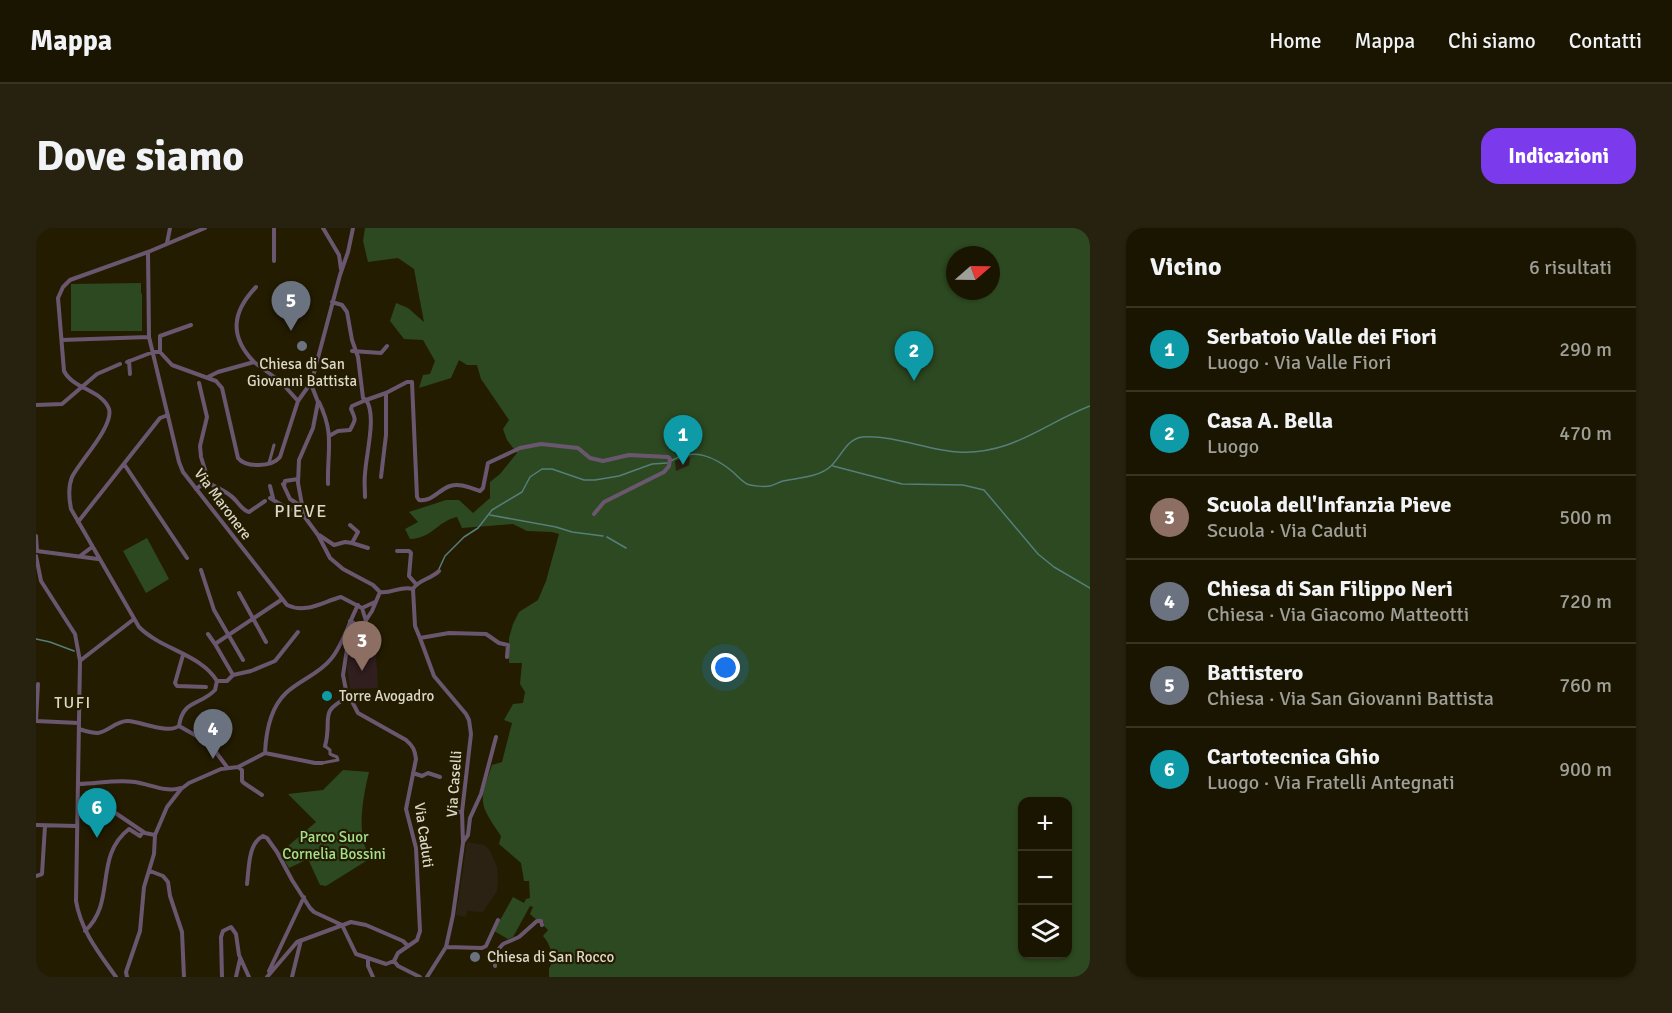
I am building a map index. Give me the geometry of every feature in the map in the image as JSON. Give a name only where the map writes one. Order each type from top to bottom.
[{"type":"street","points":[[167,244],[170,228]]},
{"type":"street","points":[[206,228],[70,280],[63,287],[58,298],[64,371],[81,387],[103,400],[110,414],[106,425],[72,478],[69,502],[99,560],[134,619],[149,637],[206,668],[217,681],[227,681],[233,675],[251,671],[275,661],[298,632]]},
{"type":"street","points":[[274,228],[274,261]]},
{"type":"street","points":[[323,228],[339,255],[342,270]]},
{"type":"street","points":[[191,325],[160,336],[160,351],[172,365],[216,381],[225,394],[241,462],[248,465],[276,461],[280,457],[298,401],[311,384],[353,228]]},
{"type":"street","name":"Via Maronere","points":[[148,252],[149,337],[178,462],[281,600]]},
{"type":"street","points":[[256,287],[240,307],[236,330],[238,339],[254,362],[281,382],[298,401]]},
{"type":"street","points":[[332,302],[342,305],[347,312],[362,395],[368,404],[372,420],[364,476],[365,497]]},
{"type":"street","points":[[62,340],[149,337]]},
{"type":"street","points":[[354,352],[376,354],[381,353],[387,346]]},
{"type":"street","points":[[130,374],[128,362],[160,351]]},
{"type":"street","points":[[207,377],[254,362]]},
{"type":"street","points":[[36,405],[62,404],[97,374],[120,364]]},
{"type":"street","points":[[329,436],[338,431],[350,430],[355,419],[352,406],[407,382],[412,382],[417,497],[419,500],[426,501],[451,486],[462,485],[480,491],[483,488],[488,463],[520,448],[541,444],[578,448],[590,458],[603,461],[629,456],[668,457],[670,459],[669,466],[664,472],[604,502],[594,514]]},
{"type":"street","points":[[196,489],[206,482],[207,476],[200,446],[207,417],[199,383]]},
{"type":"street","points":[[311,384],[328,425],[331,447],[328,484]]},
{"type":"street","points":[[381,477],[386,435],[386,393]]},
{"type":"street","points":[[304,516],[298,479],[299,460],[313,428],[318,402]]},
{"type":"street","points":[[78,522],[160,418],[168,415]]},
{"type":"street","points":[[269,463],[274,446]]},
{"type":"street","points":[[124,465],[187,558]]},
{"type":"street","points":[[298,479],[285,481],[283,487],[290,499],[301,507]]},
{"type":"street","points":[[206,482],[233,497],[244,511],[249,512],[265,501]]},
{"type":"street","points":[[270,486],[271,498],[290,510],[296,509],[304,516],[336,564],[373,585],[380,592],[387,593],[406,586],[413,589],[416,584],[439,571]]},
{"type":"street","points":[[350,525],[358,532],[352,543]]},
{"type":"street","points":[[318,535],[334,545],[345,542],[368,548]]},
{"type":"street","points":[[36,536],[36,554],[41,581],[75,634],[80,661],[76,901],[78,914],[85,932],[116,976],[126,974],[140,931],[144,887],[154,854],[155,835],[163,813],[186,785]]},
{"type":"street","points":[[79,556],[92,547]]},
{"type":"street","points":[[397,551],[411,553],[409,576],[416,584]]},
{"type":"street","points":[[36,554],[79,556],[99,560]]},
{"type":"street","points":[[201,570],[214,610],[243,660]]},
{"type":"street","name":"Via Caselli","points":[[413,589],[415,626],[434,676],[469,720],[471,734],[462,812],[463,843],[447,947],[427,977]]},
{"type":"street","name":"Via Caduti","points":[[380,592],[366,621],[347,649],[343,675],[353,706],[362,717],[413,745],[416,759],[406,809],[416,848],[420,932],[417,940],[398,953],[394,961]]},
{"type":"street","points":[[239,593],[266,642]]},
{"type":"street","points":[[215,644],[281,600],[297,610],[341,597],[360,607],[366,621]]},
{"type":"street","points":[[265,753],[268,723],[279,701],[287,692],[311,677],[330,661],[350,621],[360,607],[376,602]]},
{"type":"street","points":[[80,661],[134,619]]},
{"type":"street","points":[[350,621],[361,627]]},
{"type":"street","points":[[420,638],[449,633],[486,634],[499,643],[508,645],[507,657]]},
{"type":"street","points":[[208,634],[233,675]]},
{"type":"street","points":[[183,655],[175,682],[177,686],[206,687]]},
{"type":"street","points":[[179,726],[185,708],[212,694],[217,681]]},
{"type":"street","points":[[38,684],[36,721],[79,723]]},
{"type":"street","points":[[78,784],[98,784],[115,780],[173,790],[226,765],[240,765],[265,753],[315,764],[338,760],[330,754],[326,746],[328,711],[349,697]]},
{"type":"street","points":[[79,729],[100,733],[124,721],[149,726],[175,728],[179,726],[209,743],[226,765]]},
{"type":"street","points":[[463,843],[468,835],[470,818],[481,794],[496,737]]},
{"type":"street","points":[[240,765],[244,783],[262,795]]},
{"type":"street","points":[[413,773],[422,776],[428,773],[440,777]]},
{"type":"street","points":[[456,782],[457,792]]},
{"type":"street","points":[[456,799],[455,808],[458,812],[462,812]]},
{"type":"street","points":[[78,809],[111,810],[143,832],[155,835]]},
{"type":"street","points":[[36,825],[77,825]]},
{"type":"street","points":[[36,876],[42,874],[45,826]]},
{"type":"street","points":[[85,932],[102,906],[111,849],[119,837],[129,829],[140,836],[143,832]]},
{"type":"street","points":[[247,884],[252,849],[255,842],[264,836],[278,852],[314,912],[342,925],[356,954],[368,960],[386,964],[394,961],[398,966],[420,977]]},
{"type":"street","points":[[150,871],[163,876],[168,882],[170,896],[182,932],[184,977]]},
{"type":"street","points":[[267,976],[304,897]]},
{"type":"street","points":[[447,947],[482,948],[486,946],[498,920]]},
{"type":"street","points":[[495,966],[496,952],[503,944],[519,937],[537,921],[541,921],[542,925]]},
{"type":"street","points":[[267,976],[297,942],[351,922],[366,925],[403,941],[408,946]]},
{"type":"street","points":[[222,977],[221,937],[223,931],[231,927],[234,929],[240,959],[249,977]]},
{"type":"street","points":[[292,977],[301,940]]},
{"type":"street","points":[[236,977],[240,959]]},
{"type":"street","points":[[368,960],[373,977]]},
{"type":"shaded area","points":[[690,456],[689,465],[676,471],[675,462]]},
{"type":"shaded area","points":[[376,653],[378,688],[350,689],[347,667],[350,654]]},
{"type":"shaded area","points":[[467,842],[484,845],[490,851],[497,867],[498,880],[497,891],[483,912],[467,911],[466,917],[456,915]]},
{"type":"green space","points":[[365,228],[1090,228],[1090,977],[549,977],[549,968],[555,959],[543,936],[548,930],[544,922],[530,914],[533,907],[530,906],[513,937],[508,939],[494,931],[513,897],[524,903],[530,898],[529,881],[524,881],[521,863],[499,844],[501,836],[488,816],[483,795],[492,765],[502,762],[512,723],[504,720],[513,704],[523,703],[525,692],[520,684],[522,663],[509,663],[509,638],[513,624],[519,612],[538,600],[546,581],[559,534],[527,531],[513,524],[462,528],[457,517],[444,522],[424,536],[410,539],[405,529],[418,522],[409,512],[446,500],[459,500],[473,513],[490,498],[490,482],[500,474],[517,453],[507,440],[503,429],[509,420],[481,379],[477,365],[467,365],[459,360],[451,378],[419,388],[423,375],[430,374],[435,361],[423,340],[404,339],[390,321],[396,303],[408,308],[424,322],[414,269],[398,258],[368,262],[363,241]],"holes":[[[690,457],[689,465],[676,471],[675,461]]]},
{"type":"green space","points":[[141,283],[142,331],[71,331],[71,284]]},
{"type":"green space","points":[[147,538],[169,579],[146,593],[123,551]]},
{"type":"green space","name":"Parco Suor Cornelia Bossini","points":[[343,770],[369,772],[363,805],[362,828],[366,849],[371,858],[326,886],[320,885],[308,859],[289,868],[280,853],[316,822],[288,794],[323,790]]},
{"type":"waterway","points":[[671,461],[696,454],[712,458],[747,484],[770,486],[826,470],[848,444],[857,438],[887,438],[946,451],[977,452],[1011,444],[1090,406]]},
{"type":"waterway","points":[[439,569],[445,556],[464,537],[478,528],[492,510],[522,492],[530,477],[542,469],[552,469],[584,480],[595,480],[619,476],[652,464],[667,463]]},
{"type":"waterway","points":[[833,466],[902,484],[963,485],[984,490],[1038,554],[1054,567],[1090,588]]},
{"type":"waterway","points":[[490,515],[603,536]]},
{"type":"waterway","points":[[607,537],[626,548]]},
{"type":"waterway","points":[[36,639],[74,651]]},
{"type":"place","name":"Battistero","points":[[291,331]]},
{"type":"place","name":"Chiesa di San Giovanni Battista","points":[[302,346]]},
{"type":"place","name":"Casa A. Bella","points":[[914,381]]},
{"type":"place","name":"Serbatoio Valle dei Fiori","points":[[683,465]]},
{"type":"place","name":"Scuola dell'Infanzia Pieve","points":[[362,671]]},
{"type":"place","name":"Torre Avogadro","points":[[327,696]]},
{"type":"place","name":"Chiesa di San Filippo Neri","points":[[213,759]]},
{"type":"place","name":"Cartotecnica Ghio","points":[[97,838]]},
{"type":"place","name":"Chiesa di San Rocco","points":[[475,957]]},
{"type":"district","name":"PIEVE","points":[[301,511]]},
{"type":"district","name":"TUFI","points":[[73,703]]}]
